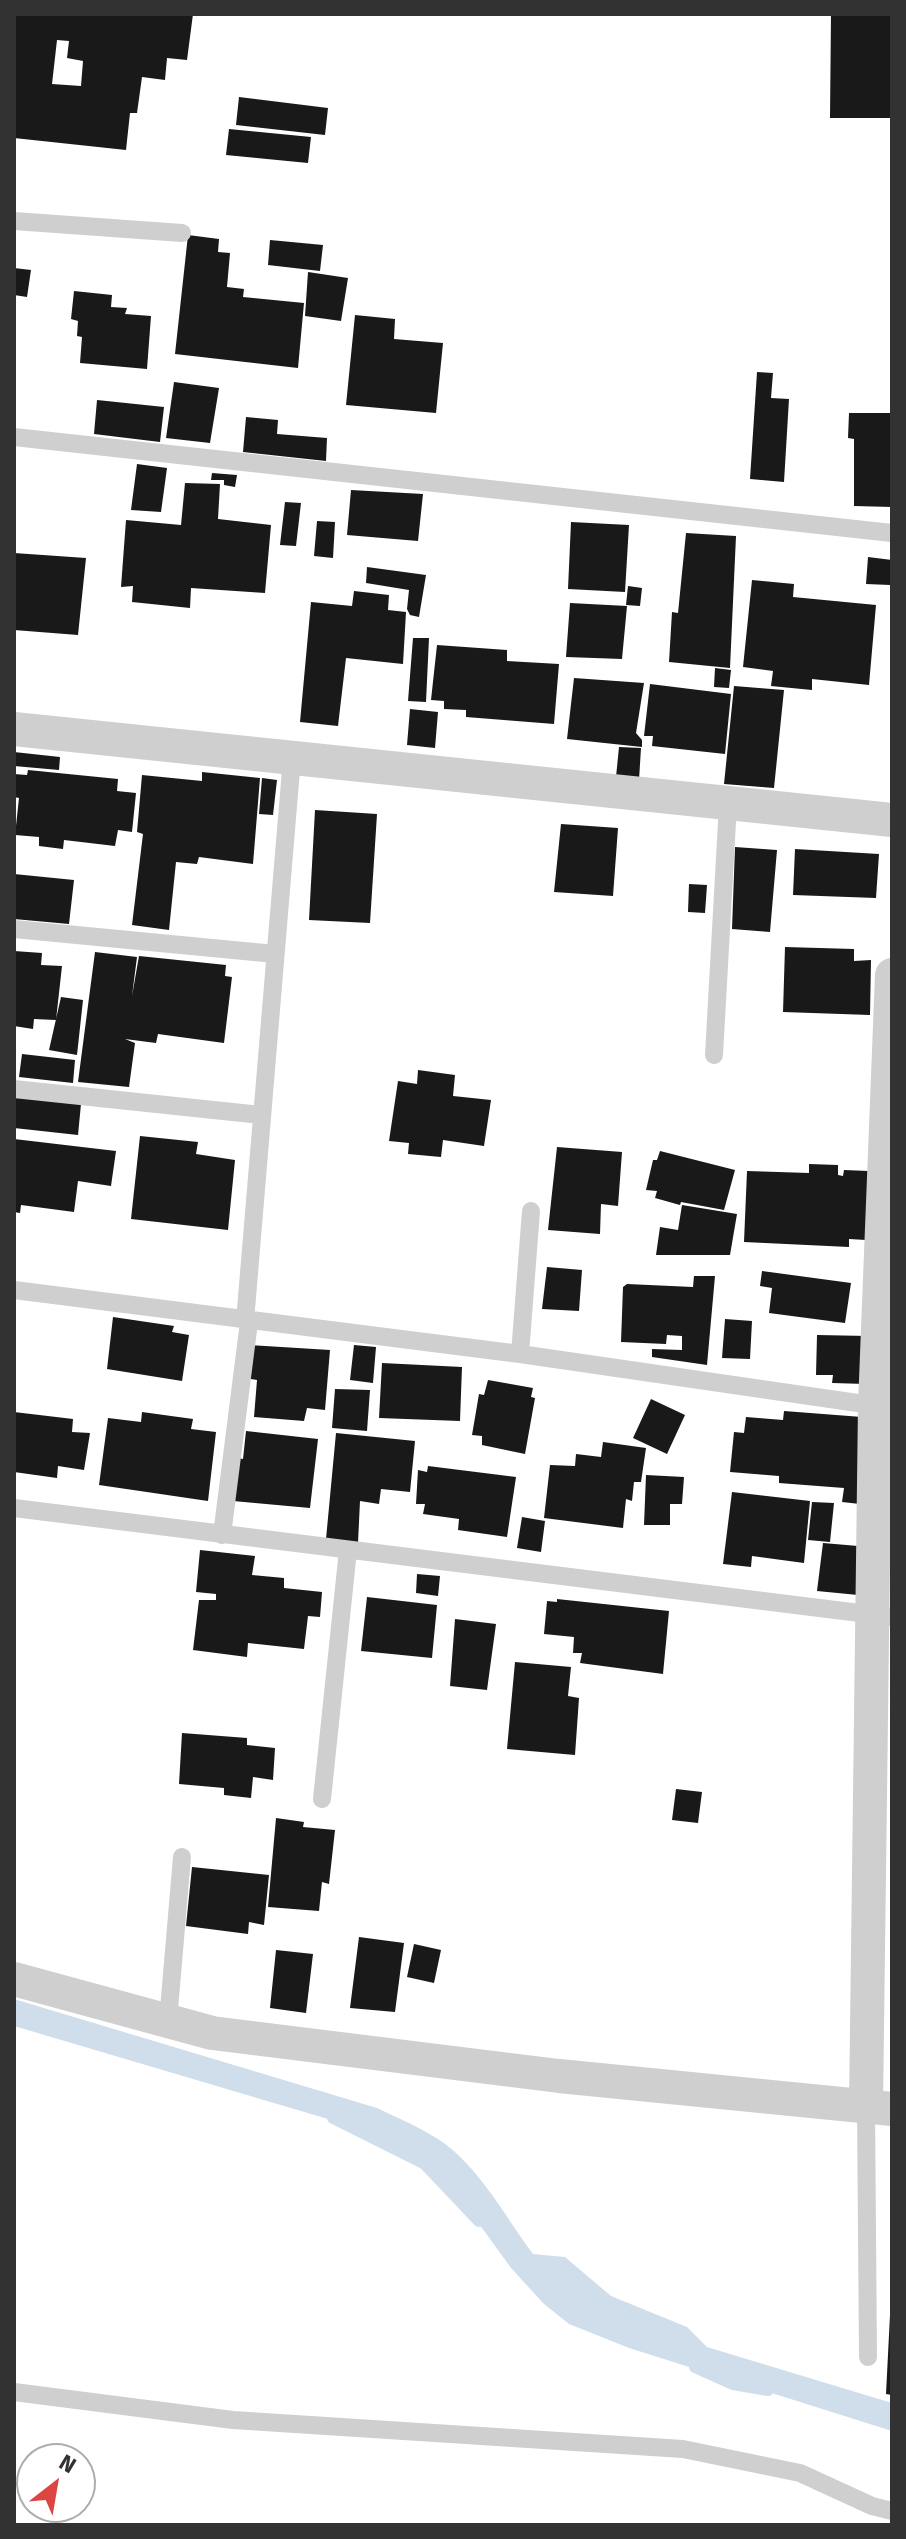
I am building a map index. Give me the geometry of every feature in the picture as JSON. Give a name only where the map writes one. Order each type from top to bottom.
[{"type":"street","points":[[14,729],[892,820]]},
{"type":"street","points":[[14,1979],[212,2033],[559,2076],[879,2108],[883,1406],[892,975]]},
{"type":"lane","points":[[14,221],[182,233]]},
{"type":"lane","points":[[14,437],[892,533]]},
{"type":"lane","points":[[222,1535],[247,1322],[261,1115],[292,758]]},
{"type":"lane","points":[[714,1055],[728,804]]},
{"type":"lane","points":[[14,929],[275,954]]},
{"type":"lane","points":[[14,1089],[261,1115]]},
{"type":"lane","points":[[520,1354],[531,1211]]},
{"type":"lane","points":[[14,1290],[247,1322],[520,1354],[883,1406]]},
{"type":"lane","points":[[14,1508],[882,1616]]},
{"type":"lane","points":[[322,1799],[348,1550]]},
{"type":"lane","points":[[168,2021],[182,1857]]},
{"type":"lane","points":[[868,2357],[879,2108]]},
{"type":"lane","points":[[14,2392],[233,2420],[683,2449],[800,2473],[873,2516],[892,2511]]},
{"type":"water","points":[[14,1999],[377,2108],[408,2123],[438,2139],[466,2163],[533,2254],[565,2257],[611,2296],[687,2327],[707,2347],[892,2403],[892,2431],[629,2348],[569,2324],[544,2304],[511,2268],[448,2181],[426,2160],[365,2130],[14,2026]]},
{"type":"building","points":[[16,14],[193,14],[187,60],[167,58],[165,80],[142,77],[137,113],[130,113],[126,150],[14,138]],"holes":[[[57,40],[69,41],[67,58],[83,61],[81,86],[52,84]]]},
{"type":"building","points":[[831,14],[892,14],[892,118],[830,118]]},
{"type":"building","points":[[239,97],[328,108],[325,135],[236,125]]},
{"type":"building","points":[[229,129],[311,137],[308,163],[226,155]]},
{"type":"building","points":[[188,235],[219,239],[218,252],[230,253],[227,287],[244,289],[243,297],[304,303],[298,368],[175,354]]},
{"type":"building","points":[[270,240],[323,245],[320,271],[268,265]]},
{"type":"building","points":[[14,268],[31,270],[27,297],[14,295]]},
{"type":"building","points":[[308,272],[348,278],[341,321],[305,316]]},
{"type":"building","points":[[74,291],[112,295],[111,307],[127,308],[125,314],[151,316],[147,369],[80,363],[82,337],[77,336],[78,321],[71,319]]},
{"type":"building","points":[[355,315],[395,319],[394,339],[443,343],[436,413],[346,405]]},
{"type":"building","points":[[757,372],[773,373],[771,398],[789,399],[784,482],[750,479]]},
{"type":"building","points":[[174,382],[219,388],[210,443],[166,438]]},
{"type":"building","points":[[97,400],[164,407],[160,442],[94,434]]},
{"type":"building","points":[[849,413],[892,413],[892,507],[854,506],[854,439],[848,438]]},
{"type":"building","points":[[246,417],[278,420],[277,434],[327,438],[326,461],[243,452]]},
{"type":"building","points":[[137,464],[167,468],[161,512],[131,510]]},
{"type":"building","points":[[212,473],[237,475],[235,487],[224,485],[224,480],[211,480]]},
{"type":"building","points":[[185,483],[220,484],[218,519],[271,525],[265,593],[191,588],[190,608],[132,602],[133,586],[121,587],[126,520],[181,525]]},
{"type":"building","points":[[351,490],[423,494],[418,541],[347,535]]},
{"type":"building","points":[[285,502],[301,503],[296,546],[280,545]]},
{"type":"building","points":[[317,521],[335,522],[333,558],[314,556]]},
{"type":"building","points":[[571,522],[629,525],[625,592],[568,589]]},
{"type":"building","points":[[686,533],[736,536],[730,668],[669,662],[672,612],[678,613]]},
{"type":"building","points":[[14,553],[86,558],[78,635],[14,630]]},
{"type":"building","points":[[868,557],[892,560],[890,585],[866,584]]},
{"type":"building","points":[[367,567],[426,575],[419,617],[410,615],[407,609],[409,590],[366,583]]},
{"type":"building","points":[[752,580],[794,584],[793,597],[876,605],[869,685],[812,679],[812,690],[771,686],[773,671],[743,667]]},
{"type":"building","points":[[628,586],[642,588],[640,606],[626,605]]},
{"type":"building","points":[[354,591],[389,595],[388,610],[406,612],[403,664],[346,658],[338,726],[300,722],[311,602],[352,606]]},
{"type":"building","points":[[570,603],[627,606],[622,659],[566,657]]},
{"type":"building","points":[[413,638],[429,638],[426,702],[408,701]]},
{"type":"building","points":[[437,645],[507,650],[507,661],[559,664],[554,724],[466,717],[466,710],[444,709],[444,701],[431,700]]},
{"type":"building","points":[[715,668],[731,670],[729,688],[714,687]]},
{"type":"building","points":[[574,678],[644,683],[636,733],[642,740],[642,747],[567,739]]},
{"type":"building","points":[[650,684],[731,694],[725,754],[652,746],[653,736],[644,736]]},
{"type":"building","points":[[734,686],[784,690],[774,788],[724,784]]},
{"type":"building","points":[[410,709],[438,712],[435,748],[407,745]]},
{"type":"building","points":[[619,747],[641,748],[639,780],[616,777]]},
{"type":"building","points":[[14,752],[60,757],[59,770],[14,766]]},
{"type":"building","points":[[28,770],[118,779],[117,791],[136,793],[132,832],[118,830],[115,846],[64,840],[63,849],[39,846],[39,837],[15,835],[19,798],[14,797],[14,774],[27,775]]},
{"type":"building","points":[[202,772],[260,778],[253,864],[199,857],[197,864],[176,862],[169,930],[132,925],[143,834],[137,832],[142,775],[202,781]]},
{"type":"building","points":[[262,778],[277,780],[273,815],[259,814]]},
{"type":"building","points":[[315,810],[377,814],[370,923],[309,920]]},
{"type":"building","points":[[561,824],[618,828],[613,896],[554,892]]},
{"type":"building","points":[[735,847],[777,850],[770,932],[732,929]]},
{"type":"building","points":[[795,849],[879,854],[876,898],[793,895]]},
{"type":"building","points":[[14,874],[74,880],[69,924],[14,919]]},
{"type":"building","points":[[689,884],[707,885],[705,913],[688,912]]},
{"type":"building","points":[[785,947],[854,949],[854,961],[871,960],[870,1015],[783,1012]]},
{"type":"building","points":[[14,951],[42,953],[41,965],[62,966],[56,1020],[34,1019],[33,1029],[14,1026]]},
{"type":"building","points":[[95,952],[137,957],[132,996],[139,956],[226,965],[225,976],[232,977],[224,1043],[158,1034],[156,1043],[125,1039],[135,1043],[129,1087],[78,1082]]},
{"type":"building","points":[[61,997],[83,1000],[77,1055],[49,1050]]},
{"type":"building","points":[[22,1054],[75,1060],[73,1083],[19,1077]]},
{"type":"building","points":[[418,1070],[455,1075],[453,1096],[491,1100],[484,1146],[443,1140],[441,1157],[408,1154],[409,1143],[389,1141],[398,1081],[417,1084]]},
{"type":"building","points":[[14,1097],[81,1104],[78,1135],[14,1128]]},
{"type":"building","points":[[140,1136],[198,1142],[196,1154],[235,1160],[228,1230],[131,1219]]},
{"type":"building","points":[[14,1139],[116,1151],[111,1186],[78,1181],[74,1212],[21,1205],[20,1213],[14,1212]]},
{"type":"building","points":[[557,1147],[622,1152],[618,1206],[601,1204],[600,1234],[548,1230]]},
{"type":"building","points":[[660,1151],[735,1170],[724,1210],[681,1202],[680,1205],[655,1198],[657,1191],[646,1190],[653,1160],[657,1160]]},
{"type":"building","points":[[809,1164],[838,1165],[838,1175],[843,1176],[844,1170],[868,1171],[866,1240],[849,1239],[849,1247],[744,1242],[747,1171],[809,1173]]},
{"type":"building","points":[[682,1205],[737,1214],[730,1255],[656,1255],[660,1227],[678,1230]]},
{"type":"building","points":[[547,1267],[582,1270],[579,1311],[542,1309]]},
{"type":"building","points":[[762,1271],[851,1283],[845,1323],[769,1313],[772,1288],[760,1286]]},
{"type":"building","points":[[694,1276],[715,1276],[707,1365],[652,1357],[652,1349],[682,1350],[682,1336],[667,1335],[666,1344],[621,1342],[623,1287],[627,1284],[693,1287]]},
{"type":"building","points":[[113,1317],[174,1326],[172,1332],[189,1335],[182,1381],[107,1369]]},
{"type":"building","points":[[725,1319],[752,1321],[750,1359],[722,1358]]},
{"type":"building","points":[[817,1335],[868,1336],[866,1384],[832,1383],[833,1375],[816,1375]]},
{"type":"building","points":[[249,1345],[330,1350],[325,1410],[307,1408],[304,1421],[254,1417],[257,1380],[245,1378]]},
{"type":"building","points":[[354,1345],[376,1347],[373,1383],[350,1380]]},
{"type":"building","points":[[382,1363],[462,1367],[460,1421],[379,1418]]},
{"type":"building","points":[[488,1380],[533,1388],[531,1397],[535,1398],[525,1454],[482,1445],[482,1436],[472,1435],[479,1394],[484,1395]]},
{"type":"building","points":[[335,1389],[370,1390],[367,1431],[332,1428]]},
{"type":"building","points":[[651,1399],[685,1415],[667,1454],[633,1438]]},
{"type":"building","points":[[784,1411],[862,1417],[860,1504],[842,1502],[844,1488],[779,1483],[779,1476],[730,1472],[734,1432],[744,1433],[746,1417],[783,1420]]},
{"type":"building","points":[[14,1412],[73,1419],[72,1432],[90,1433],[84,1470],[58,1466],[57,1478],[14,1472]]},
{"type":"building","points":[[142,1412],[193,1419],[191,1429],[216,1432],[208,1501],[99,1485],[108,1418],[141,1422]]},
{"type":"building","points":[[246,1431],[318,1439],[310,1508],[233,1501],[238,1458],[243,1459]]},
{"type":"building","points":[[336,1433],[415,1441],[410,1492],[381,1489],[379,1504],[360,1501],[358,1543],[326,1539]]},
{"type":"building","points":[[603,1442],[646,1448],[641,1482],[634,1482],[632,1501],[626,1499],[623,1528],[544,1518],[550,1465],[575,1466],[576,1454],[601,1457]]},
{"type":"building","points":[[428,1466],[516,1477],[507,1537],[458,1530],[459,1519],[423,1514],[425,1504],[416,1504],[418,1470],[427,1472]]},
{"type":"building","points":[[646,1475],[684,1477],[682,1504],[670,1504],[670,1525],[644,1525]]},
{"type":"building","points":[[732,1492],[810,1501],[804,1563],[752,1556],[751,1567],[723,1564]]},
{"type":"building","points":[[812,1502],[834,1503],[830,1542],[808,1540]]},
{"type":"building","points":[[522,1517],[545,1521],[541,1552],[517,1548]]},
{"type":"building","points":[[823,1543],[858,1546],[858,1595],[817,1591]]},
{"type":"building","points":[[200,1550],[255,1556],[252,1575],[284,1578],[284,1588],[322,1592],[320,1617],[308,1616],[304,1649],[248,1643],[247,1657],[193,1650],[199,1600],[216,1600],[216,1594],[196,1592]]},
{"type":"building","points":[[417,1574],[440,1576],[438,1596],[416,1593]]},
{"type":"building","points":[[367,1597],[437,1605],[432,1658],[361,1651]]},
{"type":"building","points":[[557,1599],[669,1611],[663,1674],[580,1663],[582,1653],[573,1653],[574,1637],[544,1634],[547,1601],[557,1602]]},
{"type":"building","points":[[455,1619],[496,1624],[487,1690],[450,1686]]},
{"type":"building","points":[[515,1662],[571,1667],[568,1696],[579,1698],[575,1755],[507,1749]]},
{"type":"building","points":[[182,1733],[247,1738],[247,1745],[275,1748],[273,1780],[253,1777],[251,1798],[224,1795],[224,1788],[179,1784]]},
{"type":"building","points":[[676,1789],[702,1792],[698,1823],[672,1820]]},
{"type":"building","points":[[276,1818],[304,1822],[303,1827],[335,1830],[329,1884],[322,1882],[319,1911],[268,1907]]},
{"type":"building","points":[[192,1867],[269,1875],[264,1925],[249,1922],[248,1934],[186,1926]]},
{"type":"building","points":[[359,1937],[404,1943],[395,2012],[350,2008]]},
{"type":"building","points":[[414,1944],[441,1950],[434,1983],[407,1977]]},
{"type":"building","points":[[276,1950],[313,1954],[306,2013],[270,2008]]},
{"type":"building","points":[[892,2315],[892,2395],[886,2394]]},
{"type":"waterway","points":[[333,2118],[425,2164],[479,2221]]},
{"type":"waterway","points":[[695,2367],[733,2384],[768,2390]]}]
